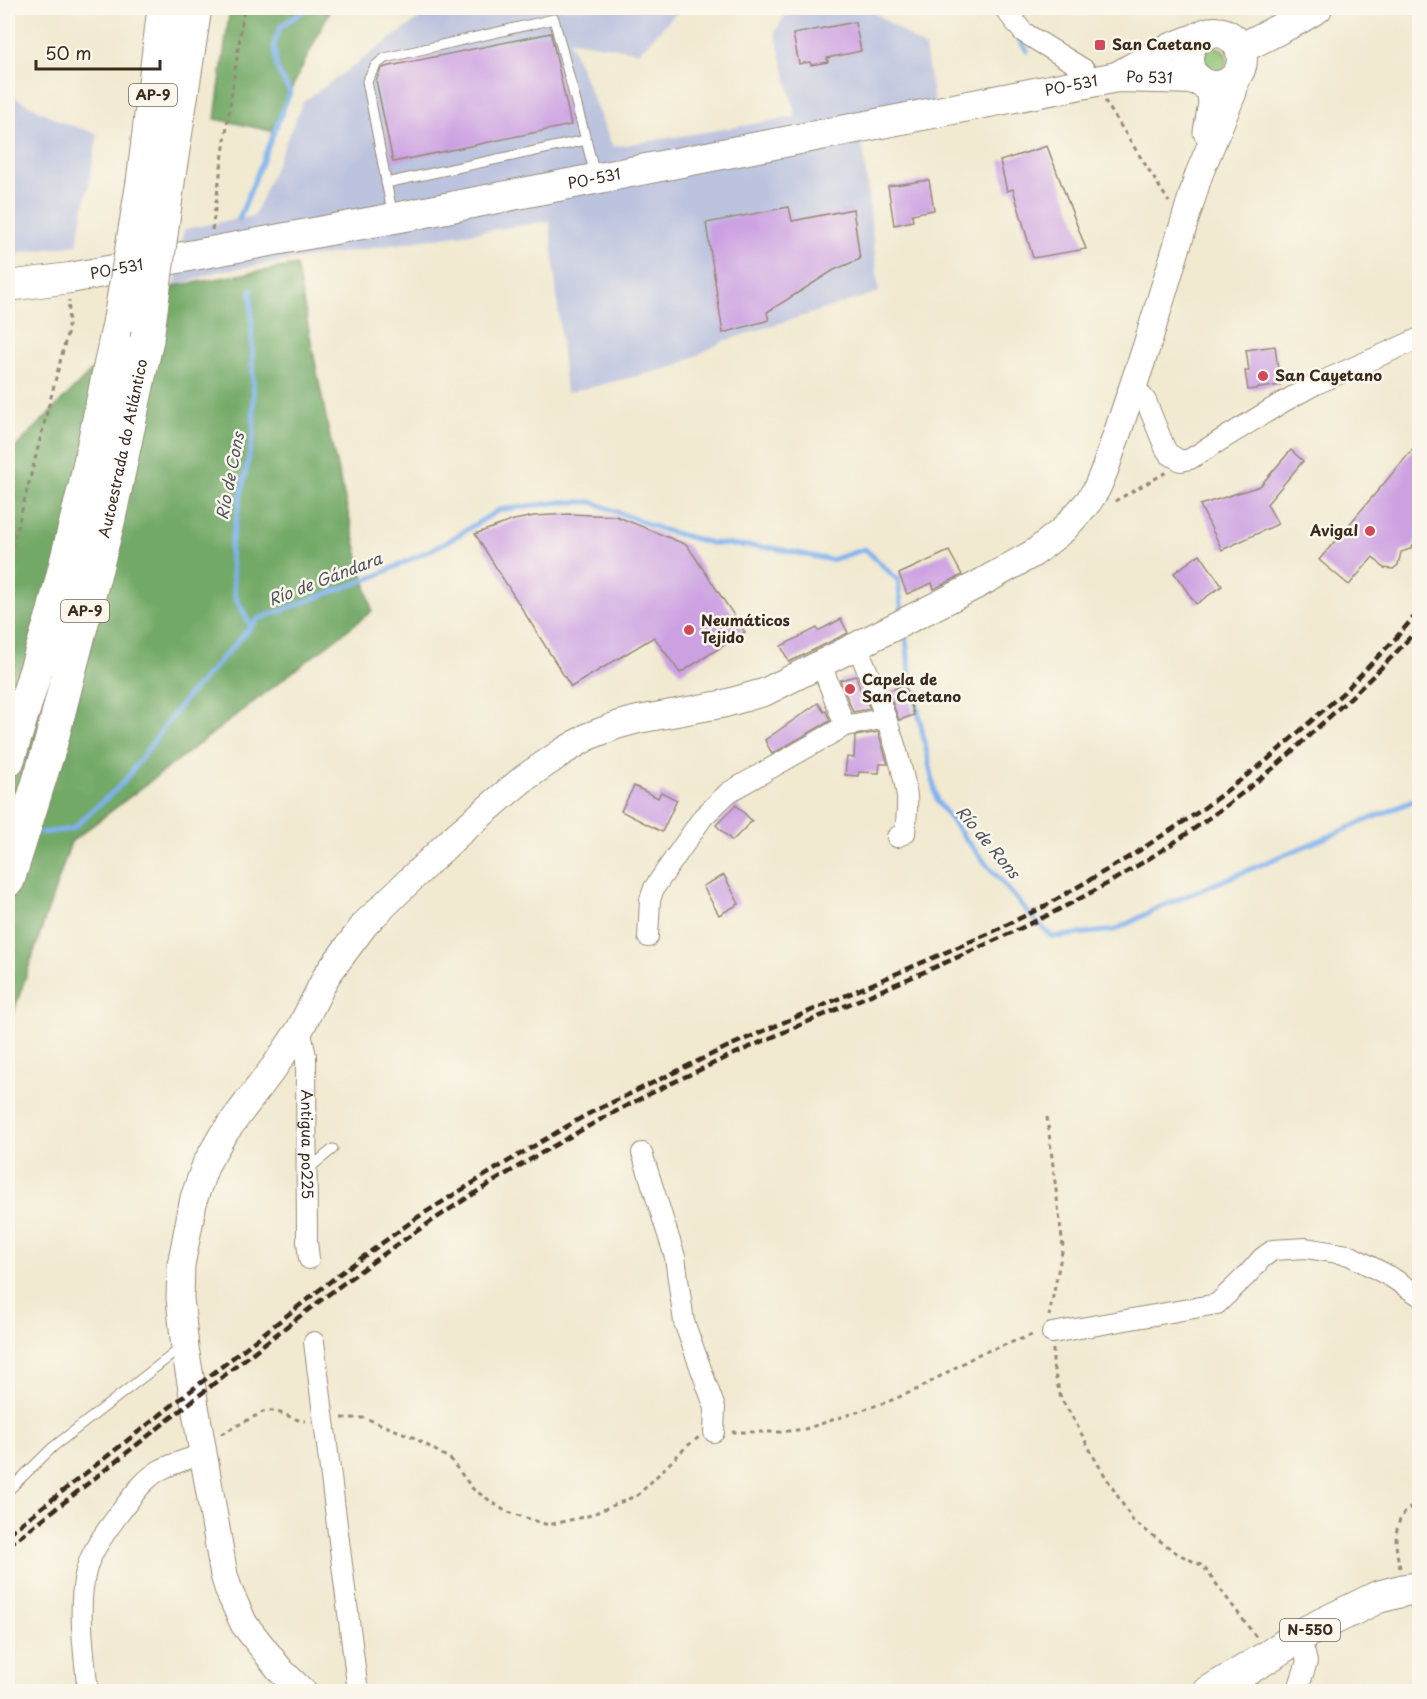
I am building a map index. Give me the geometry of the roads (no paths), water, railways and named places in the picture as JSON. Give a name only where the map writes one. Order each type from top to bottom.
[{"type":"highway","name":"Autoestrada do Atlántico","points":[[8,879],[50,746],[103,540],[147,339],[164,8]]},
{"type":"highway","name":"Autoestrada do Atlántico","points":[[8,760],[57,600],[85,486],[120,318],[156,179],[195,8]]},
{"type":"highway","name":"N-550","points":[[1209,1692],[1300,1635],[1378,1596],[1412,1589]]},
{"type":"main road","points":[[1211,74],[1317,8]]},
{"type":"main road","points":[[303,1692],[282,1671],[244,1624],[229,1591],[219,1553],[185,1348],[180,1298],[181,1265],[194,1198],[206,1164],[222,1136],[300,1029],[327,975],[365,924],[457,835],[523,779],[589,736],[607,729],[636,720],[747,699],[788,682],[977,585],[1025,558],[1063,530],[1097,488],[1134,385],[1202,165],[1212,103],[1211,74],[1232,38],[1222,33],[1211,33],[1200,37],[1193,44],[1189,58],[1190,67],[1211,74]]},
{"type":"main road","name":"PO-531","points":[[1161,52],[1200,37]]},
{"type":"main road","name":"Po 531","points":[[1108,84],[1161,52]]},
{"type":"main road","name":"Po 531","points":[[1108,84],[1211,74]]},
{"type":"main road","name":"PO-531","points":[[8,286],[70,278],[106,265],[201,254],[400,218],[1108,84]]},
{"type":"street","points":[[1004,8],[1023,32],[1085,70]]},
{"type":"street","name":"PO-531","points":[[201,254],[280,230],[593,167],[678,156],[1161,52]]},
{"type":"street","points":[[1134,385],[1146,401],[1169,454],[1181,461],[1190,459],[1239,427],[1316,384],[1419,339]]},
{"type":"street","points":[[857,645],[893,736],[907,798],[905,833],[897,837]]},
{"type":"street","points":[[821,664],[845,726]]},
{"type":"street","points":[[648,937],[650,900],[654,888],[703,817],[729,792],[845,726],[886,718]]},
{"type":"street","name":"Antigua po225","points":[[300,1029],[306,1056],[309,1259]]},
{"type":"street","points":[[642,1153],[675,1257],[684,1322],[715,1408],[714,1432]]},
{"type":"street","points":[[1052,1333],[1216,1304],[1273,1250],[1306,1248],[1349,1255],[1391,1277],[1419,1296]]},
{"type":"street","points":[[314,1342],[358,1692]]},
{"type":"street","points":[[88,1692],[82,1589],[89,1560],[97,1544],[143,1484],[160,1470],[202,1449]]},
{"type":"street","points":[[1298,1692],[1307,1662],[1300,1635]]},
{"type":"lane","points":[[391,207],[368,81],[376,65],[386,58],[554,19],[593,167]]},
{"type":"lane","points":[[386,183],[586,140]]},
{"type":"lane","points":[[306,1170],[333,1149]]},
{"type":"lane","points":[[8,1491],[53,1447],[173,1354],[185,1348]]},
{"type":"waterway","name":"Río de Cons","points":[[239,219],[290,92],[277,69],[274,44],[281,26],[308,8]]},
{"type":"waterway","points":[[1018,37],[1027,51]]},
{"type":"waterway","name":"Río de Cons","points":[[251,290],[254,431],[230,549],[235,597],[251,626]]},
{"type":"waterway","name":"Río de Gándara","points":[[41,833],[72,829],[122,784],[186,698],[258,619],[376,576],[445,543],[499,510],[561,502],[592,502],[663,530],[711,543],[773,548],[831,560],[865,549],[898,580],[902,612]]},
{"type":"waterway","name":"Río de Rons","points":[[905,631],[910,673],[937,801],[967,841],[1030,915],[1052,937],[1115,930],[1160,907],[1420,798]]},
{"type":"railway","points":[[8,1534],[341,1273],[418,1217],[497,1168],[586,1115],[729,1046],[988,934],[1045,906],[1134,854],[1200,811],[1267,760],[1344,692],[1420,610]]},
{"type":"railway","points":[[8,1546],[329,1294],[389,1250],[502,1176],[587,1127],[701,1069],[936,967],[1052,913],[1136,867],[1190,832],[1279,763],[1370,679],[1420,626]]},
{"type":"place","name":"San Caetano","points":[[1100,45]]},
{"type":"place","name":"San Cayetano","points":[[1263,376]]},
{"type":"place","name":"Avigal","points":[[1370,531]]},
{"type":"place","name":"Neumáticos Tejido","points":[[689,630]]},
{"type":"place","name":"Capela de San Caetano","points":[[850,689]]}]
